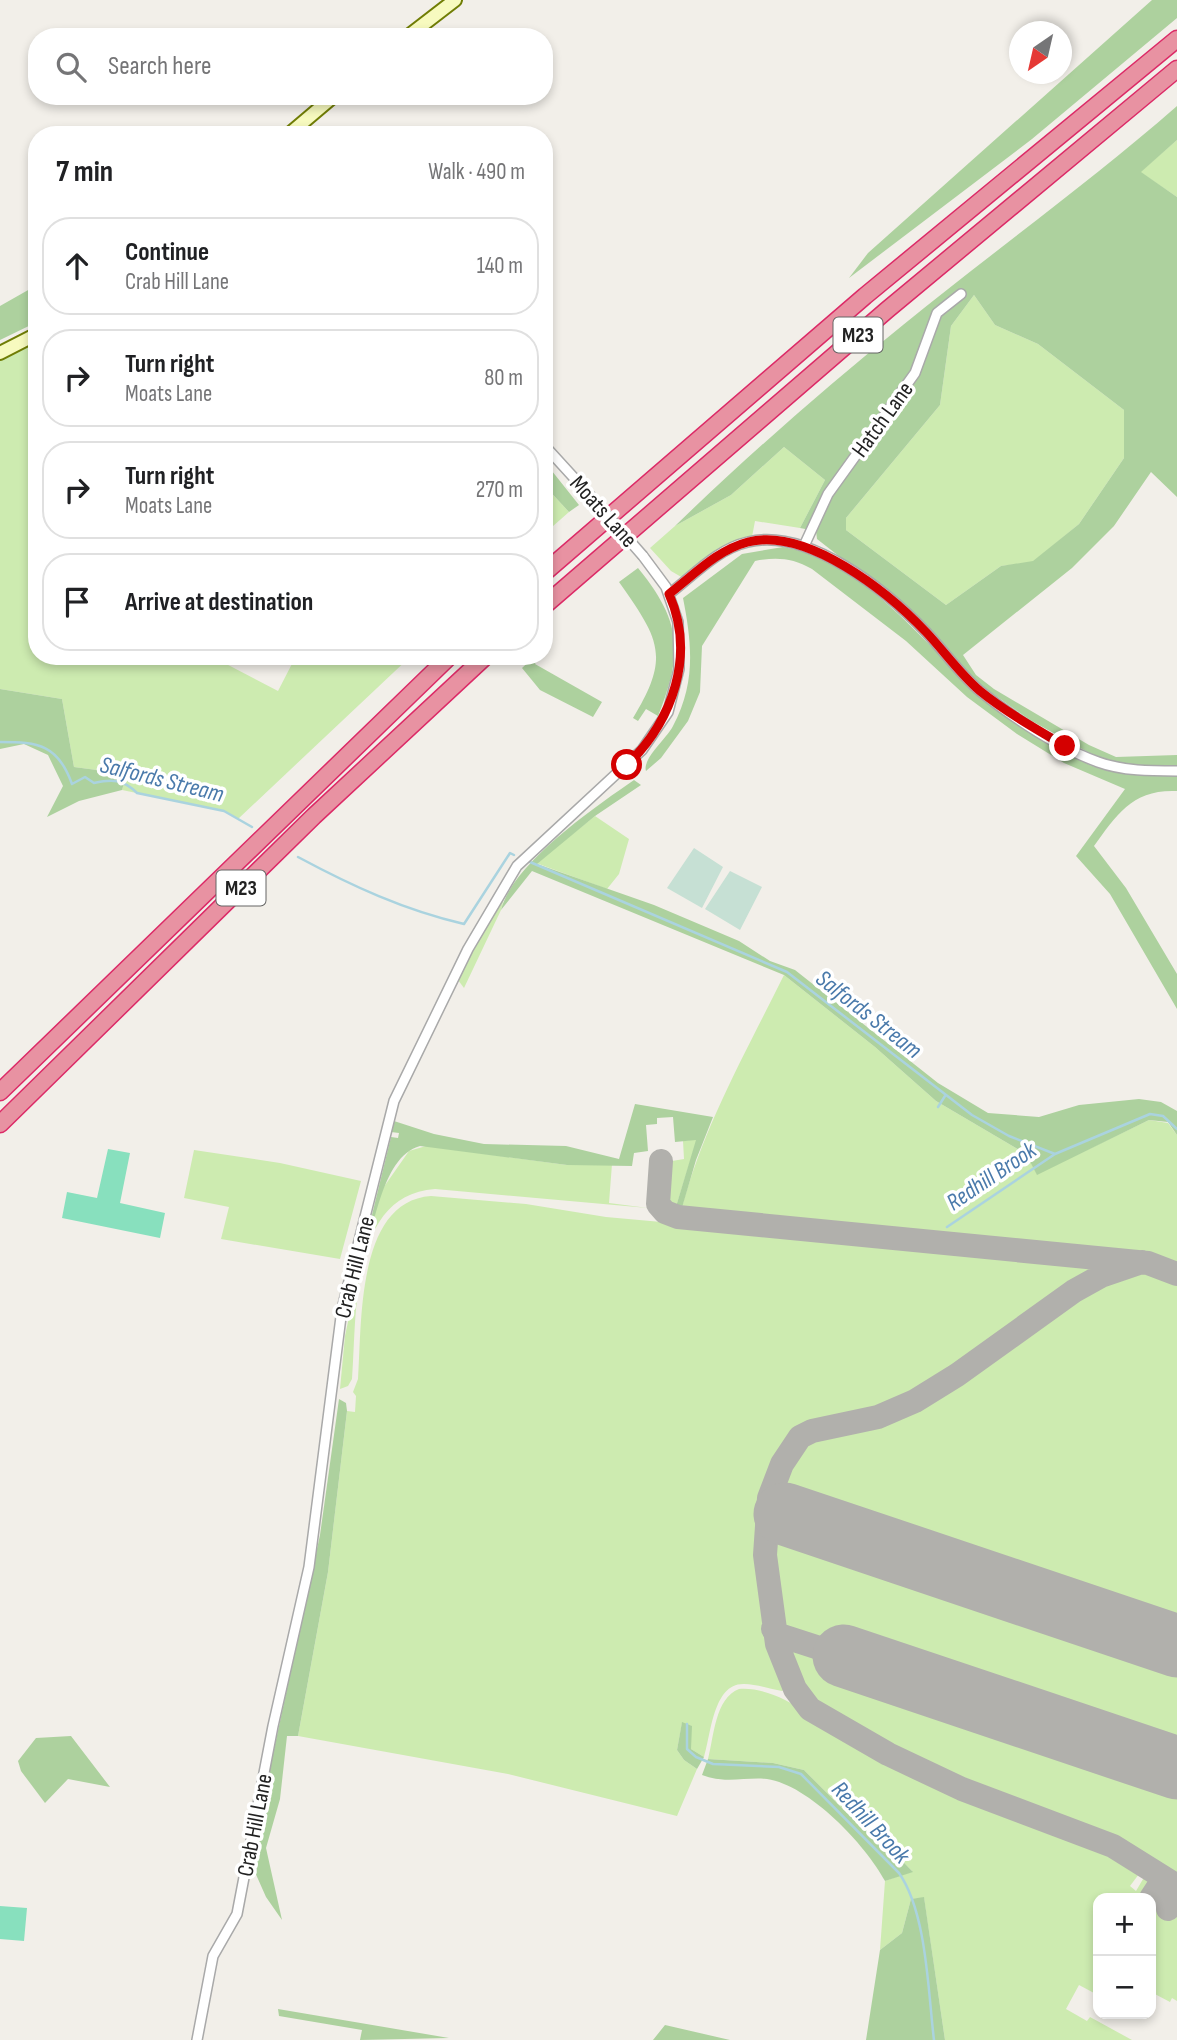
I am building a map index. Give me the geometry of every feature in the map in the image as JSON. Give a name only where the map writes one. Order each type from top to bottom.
[{"type":"highway","name":"M23","points":[[553,565],[865,296],[1177,38]]},
{"type":"highway","name":"M23","points":[[553,598],[887,310],[1177,69]]},
{"type":"highway","name":"M23","points":[[0,1092],[441,665]]},
{"type":"highway","name":"M23","points":[[0,1124],[314,816],[476,665]]},
{"type":"street","points":[[419,28],[455,0]]},
{"type":"street","points":[[299,126],[323,105]]},
{"type":"street","name":"Hatch Lane","points":[[804,547],[828,494],[915,373],[937,313],[961,294]]},
{"type":"street","points":[[0,352],[28,338]]},
{"type":"street","name":"Moats Lane","points":[[553,454],[661,580]]},
{"type":"street","points":[[669,594],[709,562],[740,544],[778,539],[804,547],[834,561],[895,604],[925,631],[978,689],[1042,733],[1099,762],[1124,768],[1177,771]]},
{"type":"street","name":"Crab Hill Lane","points":[[197,2040],[213,1956],[237,1914],[273,1726],[309,1567],[342,1309],[394,1101],[468,949],[517,866],[634,759],[661,726],[674,694],[680,654],[678,622],[669,594],[661,580]]},
{"type":"green space","points":[[1152,0],[1177,0],[1177,18],[1032,139],[849,278],[868,253],[1058,84],[1072,84],[1072,71]]},
{"type":"green space","points":[[1177,106],[1177,140],[1141,172],[1177,197],[1177,497],[1151,472],[1114,526],[1072,568],[963,655],[976,675],[994,689],[1089,745],[1116,757],[1177,755],[1177,766],[1122,765],[1093,755],[1030,720],[975,681],[922,621],[817,539],[816,531],[800,528],[825,480],[784,447],[731,495],[675,526],[844,374]],"holes":[[[974,295],[995,325],[1038,344],[1124,410],[1124,458],[1079,524],[1033,561],[1001,566],[946,605],[846,530],[846,518],[940,405],[951,326]]]},
{"type":"green space","points":[[1177,140],[1177,197],[1140,172]]},
{"type":"green space","points":[[28,290],[28,326],[0,340],[0,306]]},
{"type":"green space","points":[[974,295],[995,325],[1038,344],[1124,410],[1124,458],[1079,524],[1033,562],[1001,566],[946,605],[846,530],[846,518],[940,405],[951,326]]},
{"type":"green space","points":[[28,345],[28,665],[228,665],[278,691],[291,665],[401,665],[238,819],[224,811],[122,790],[127,774],[74,767],[62,699],[0,689],[0,358]]},
{"type":"green space","points":[[784,447],[825,480],[800,528],[755,521],[752,537],[683,578],[671,571],[650,548],[675,526],[731,495]]},
{"type":"green space","points":[[553,472],[579,505],[569,512],[553,495]]},
{"type":"green space","points":[[553,495],[569,512],[553,526]]},
{"type":"green space","points":[[783,547],[808,553],[852,576],[892,608],[965,678],[1071,755],[1089,765],[1108,770],[1177,775],[1177,791],[1162,791],[1137,799],[1119,814],[1094,846],[1126,888],[1177,974],[1177,1009],[1110,894],[1076,856],[1125,789],[1064,763],[1017,734],[967,697],[906,641],[805,565],[784,559],[755,561],[702,646],[700,692],[688,721],[661,758],[646,771],[651,755],[673,726],[686,694],[690,647],[683,598],[742,554]]},
{"type":"green space","points":[[638,568],[653,587],[670,622],[674,656],[672,674],[658,716],[646,709],[638,721],[633,718],[652,679],[656,663],[655,648],[643,619],[619,582]]},
{"type":"green space","points":[[525,665],[537,665],[602,702],[593,717],[540,690],[522,668]]},
{"type":"green space","points":[[0,689],[62,699],[74,767],[127,774],[122,790],[79,801],[47,817],[63,786],[48,755],[24,744],[0,749]]},
{"type":"green space","points":[[634,780],[641,785],[595,816],[537,864],[654,905],[739,941],[770,961],[795,970],[938,1083],[988,1113],[1039,1117],[1079,1105],[1139,1099],[1161,1102],[1177,1111],[1177,1135],[1168,1122],[1149,1120],[1037,1175],[1026,1154],[936,1101],[875,1047],[784,975],[532,871],[501,910],[508,892],[538,856],[598,805]]},
{"type":"green space","points":[[595,816],[629,839],[619,874],[607,889],[536,863]]},
{"type":"green space","points":[[694,848],[723,867],[702,908],[667,888]]},
{"type":"green space","points":[[730,871],[762,887],[740,930],[705,909]]},
{"type":"green space","points":[[504,898],[501,910],[464,988],[458,980],[482,929]]},
{"type":"green space","points":[[784,975],[875,1047],[936,1101],[1026,1154],[1037,1174],[1149,1120],[1168,1123],[1177,1135],[1177,1267],[1145,1254],[681,1211],[713,1120]]},
{"type":"green space","points":[[635,1104],[713,1117],[696,1160],[681,1211],[675,1210],[696,1140],[675,1142],[673,1117],[657,1118],[657,1124],[646,1125],[648,1151],[634,1153],[632,1166],[567,1165],[420,1146],[407,1153],[387,1180],[360,1264],[391,1137],[398,1138],[399,1133],[391,1132],[394,1121],[434,1134],[484,1144],[566,1146],[619,1159]]},
{"type":"green space","points":[[697,1139],[675,1210],[668,1208],[672,1161],[684,1159],[683,1141]]},
{"type":"green space","points":[[426,1146],[567,1165],[612,1164],[609,1203],[648,1208],[435,1189],[407,1196],[386,1212],[372,1235],[363,1262],[358,1292],[352,1379],[348,1386],[340,1389],[345,1336],[360,1265],[381,1191],[409,1151]]},
{"type":"green space","points":[[108,1149],[130,1153],[120,1203],[165,1213],[160,1238],[62,1218],[67,1192],[97,1198]]},
{"type":"green space","points":[[194,1150],[280,1163],[361,1181],[340,1259],[221,1239],[229,1207],[184,1198]]},
{"type":"green space","points":[[431,1196],[526,1204],[606,1217],[1084,1260],[1092,1263],[1094,1268],[1090,1275],[1053,1296],[952,1372],[916,1394],[869,1413],[811,1424],[789,1439],[766,1483],[759,1521],[765,1623],[787,1688],[782,1691],[744,1684],[734,1686],[726,1692],[715,1712],[704,1757],[691,1749],[691,1726],[682,1723],[677,1750],[684,1760],[697,1769],[677,1816],[508,1774],[298,1736],[328,1572],[347,1411],[355,1412],[356,1396],[353,1392],[358,1379],[363,1298],[368,1269],[376,1242],[389,1219],[406,1203]]},
{"type":"green space","points":[[1149,1268],[1177,1280],[1177,1879],[1115,1839],[969,1785],[874,1740],[812,1703],[800,1684],[779,1629],[772,1544],[777,1492],[792,1460],[806,1441],[889,1420],[955,1384],[1076,1296],[1115,1277]]},
{"type":"green space","points":[[339,1399],[346,1403],[347,1411],[328,1572],[298,1736],[287,1736],[280,1799],[266,1848],[282,1920],[266,1897],[250,1861],[320,1535]]},
{"type":"green space","points":[[739,1689],[754,1690],[783,1699],[849,1739],[942,1786],[1017,1818],[1107,1851],[1142,1870],[1130,1886],[1136,1891],[1146,1874],[1158,1882],[1150,1893],[1093,1893],[1093,1992],[1079,1985],[1066,2009],[1087,2021],[1090,2017],[1132,2040],[945,2040],[924,1898],[911,1899],[902,1933],[880,1950],[885,1881],[912,1871],[882,1840],[847,1813],[804,1770],[773,1763],[708,1759],[720,1709],[731,1694]]},
{"type":"green space","points":[[682,1722],[692,1726],[691,1749],[704,1757],[697,1769],[684,1760],[677,1750]]},
{"type":"green space","points":[[71,1736],[110,1787],[68,1779],[45,1803],[21,1771],[18,1761],[36,1738]]},
{"type":"green space","points":[[708,1759],[773,1763],[804,1770],[847,1813],[882,1840],[913,1872],[885,1881],[850,1834],[818,1804],[800,1792],[767,1779],[726,1780],[702,1775]]},
{"type":"green space","points":[[1163,1884],[1175,1893],[1163,1911],[1169,1914],[1177,1901],[1177,2001],[1172,1998],[1170,2002],[1156,1995],[1156,1894]]},
{"type":"green space","points":[[924,1897],[945,2040],[866,2040],[880,1950],[902,1933],[911,1899]]},
{"type":"green space","points":[[0,1906],[27,1908],[24,1941],[0,1939]]},
{"type":"green space","points":[[278,2009],[449,2038],[360,2040],[362,2030],[279,2016]]},
{"type":"green space","points":[[665,2025],[730,2040],[653,2040]]},
{"type":"waterway","name":"Salfords Stream","points":[[0,742],[26,743],[45,748],[60,761],[72,784],[85,777],[94,783],[117,781],[137,793],[224,811],[252,827]]},
{"type":"waterway","name":"Salfords Stream","points":[[298,857],[379,896],[420,912],[464,924],[510,853],[514,855]]},
{"type":"waterway","name":"Salfords Stream","points":[[530,862],[787,972],[972,1115],[1009,1136],[1055,1154]]},
{"type":"waterway","name":"Redhill Brook","points":[[938,1107],[945,1096]]},
{"type":"waterway","name":"Redhill Brook","points":[[947,1227],[1055,1154],[1150,1114],[1163,1116],[1177,1129]]},
{"type":"waterway","name":"Redhill Brook","points":[[687,1724],[687,1749],[696,1757],[713,1764],[779,1767],[801,1774],[899,1873],[908,1890],[921,1931],[934,2040]]},
{"type":"taxiway","points":[[661,1161],[658,1204],[665,1212],[678,1217],[1148,1263],[1177,1274]]},
{"type":"taxiway","points":[[1142,1262],[1101,1276],[1074,1291],[957,1375],[915,1401],[878,1417],[812,1431],[800,1437],[782,1464],[769,1498],[765,1555],[777,1644],[795,1689],[810,1709],[888,1754],[962,1789],[1113,1846],[1177,1886]]},
{"type":"taxiway","points":[[773,1629],[779,1635],[844,1656]]},
{"type":"taxiway","points":[[1154,1893],[1164,1878]]},
{"type":"taxiway","points":[[1168,1909],[1177,1895]]},
{"type":"runway","points":[[785,1514],[1177,1646]]},
{"type":"runway","points":[[844,1656],[1177,1768]]},
{"type":"route","points":[[627,765],[656,732],[668,712],[674,694],[680,631],[669,594],[727,550],[747,542],[766,539],[778,539],[812,549],[864,580],[925,631],[978,689],[1065,746]]}]
